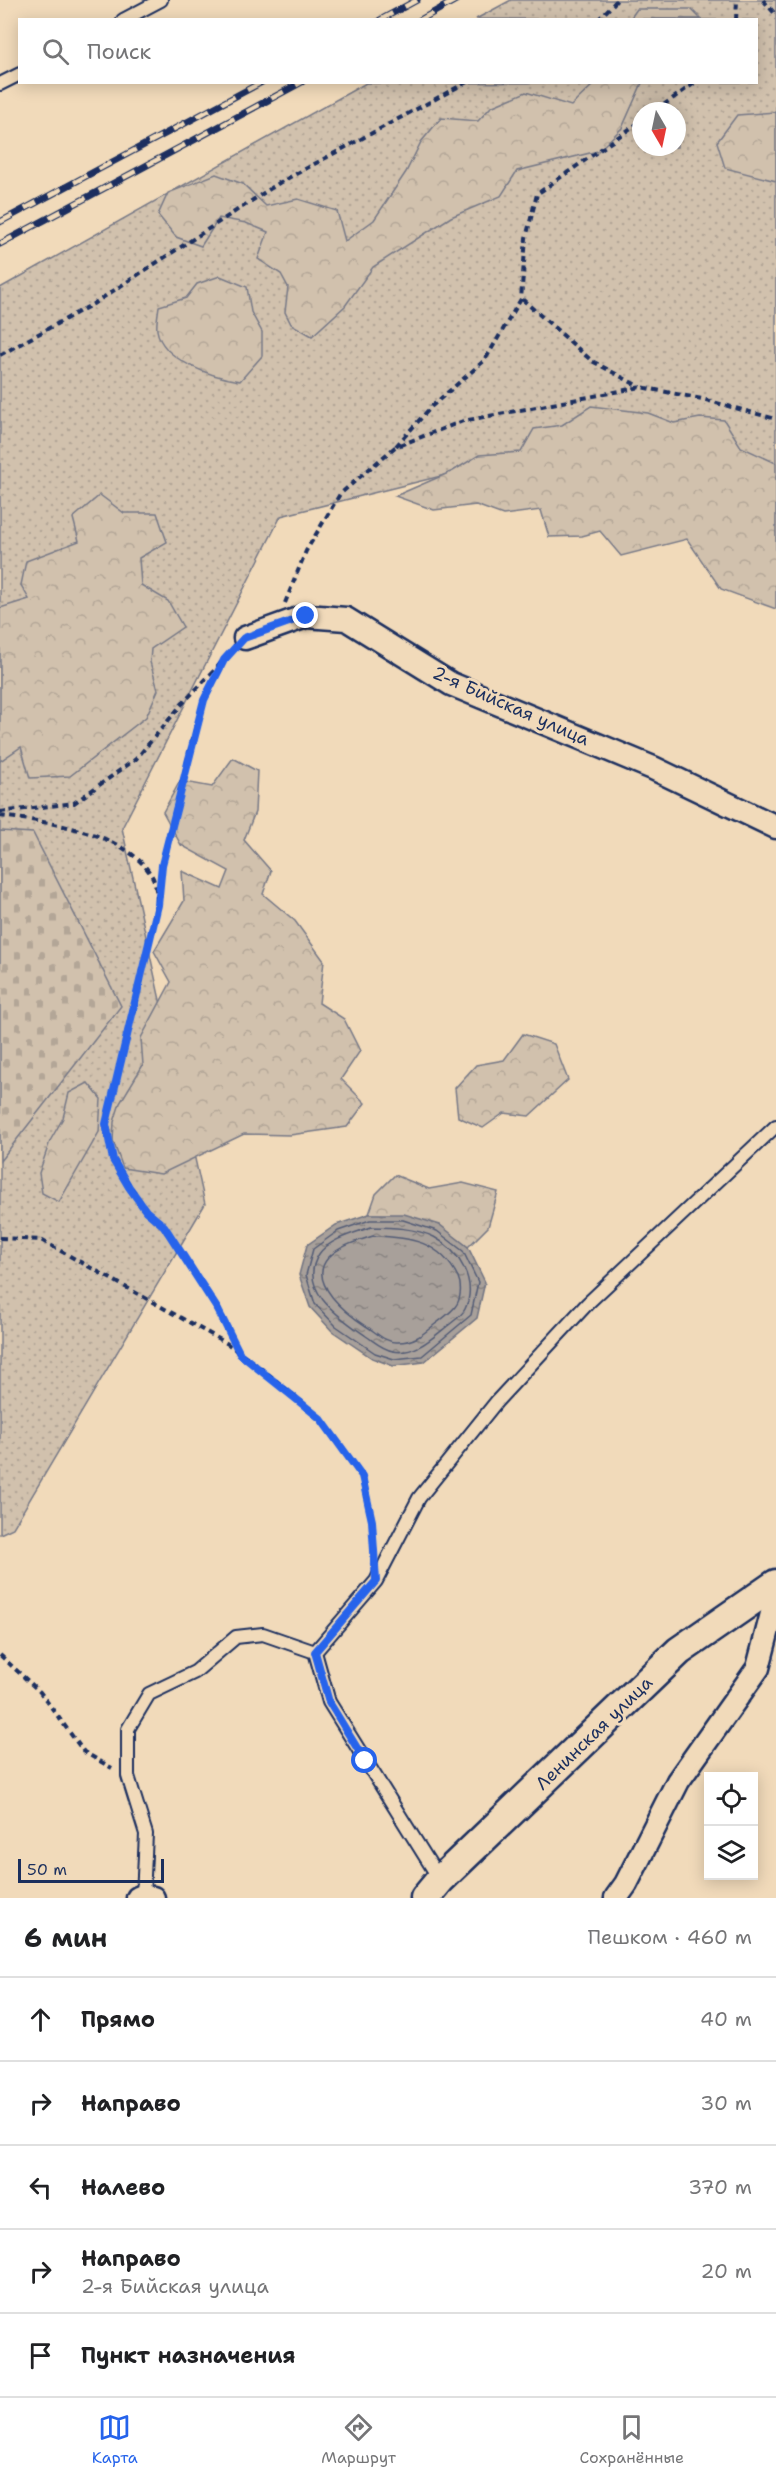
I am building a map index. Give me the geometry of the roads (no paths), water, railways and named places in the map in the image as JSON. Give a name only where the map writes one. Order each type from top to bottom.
[{"type":"street","name":"2-я Бийская улица","points":[[244,638],[306,616],[346,619],[451,684],[653,768],[776,827]]},
{"type":"street","name":"Ленинская улица","points":[[433,1889],[679,1651],[776,1584]]},
{"type":"street","points":[[616,1898],[626,1884],[678,1781],[758,1668],[776,1598]]},
{"type":"lane","points":[[127,18],[161,0]]},
{"type":"lane","points":[[0,84],[18,75]]},
{"type":"lane","points":[[315,1652],[376,1581],[418,1498],[497,1401],[588,1303],[776,1126]]},
{"type":"lane","points":[[144,1897],[146,1834],[128,1776],[129,1729],[148,1694],[195,1672],[236,1637],[263,1634],[315,1652]]},
{"type":"lane","points":[[315,1652],[329,1702],[433,1889]]},
{"type":"water","points":[[369,1214],[404,1214],[440,1225],[468,1247],[485,1282],[477,1318],[424,1362],[393,1366],[372,1358],[332,1331],[310,1307],[299,1275],[307,1245],[336,1225]]},
{"type":"railway","points":[[384,18],[417,0]]},
{"type":"railway","points":[[424,18],[456,0]]},
{"type":"railway","points":[[0,222],[258,84]]},
{"type":"railway","points":[[0,244],[298,84]]}]
